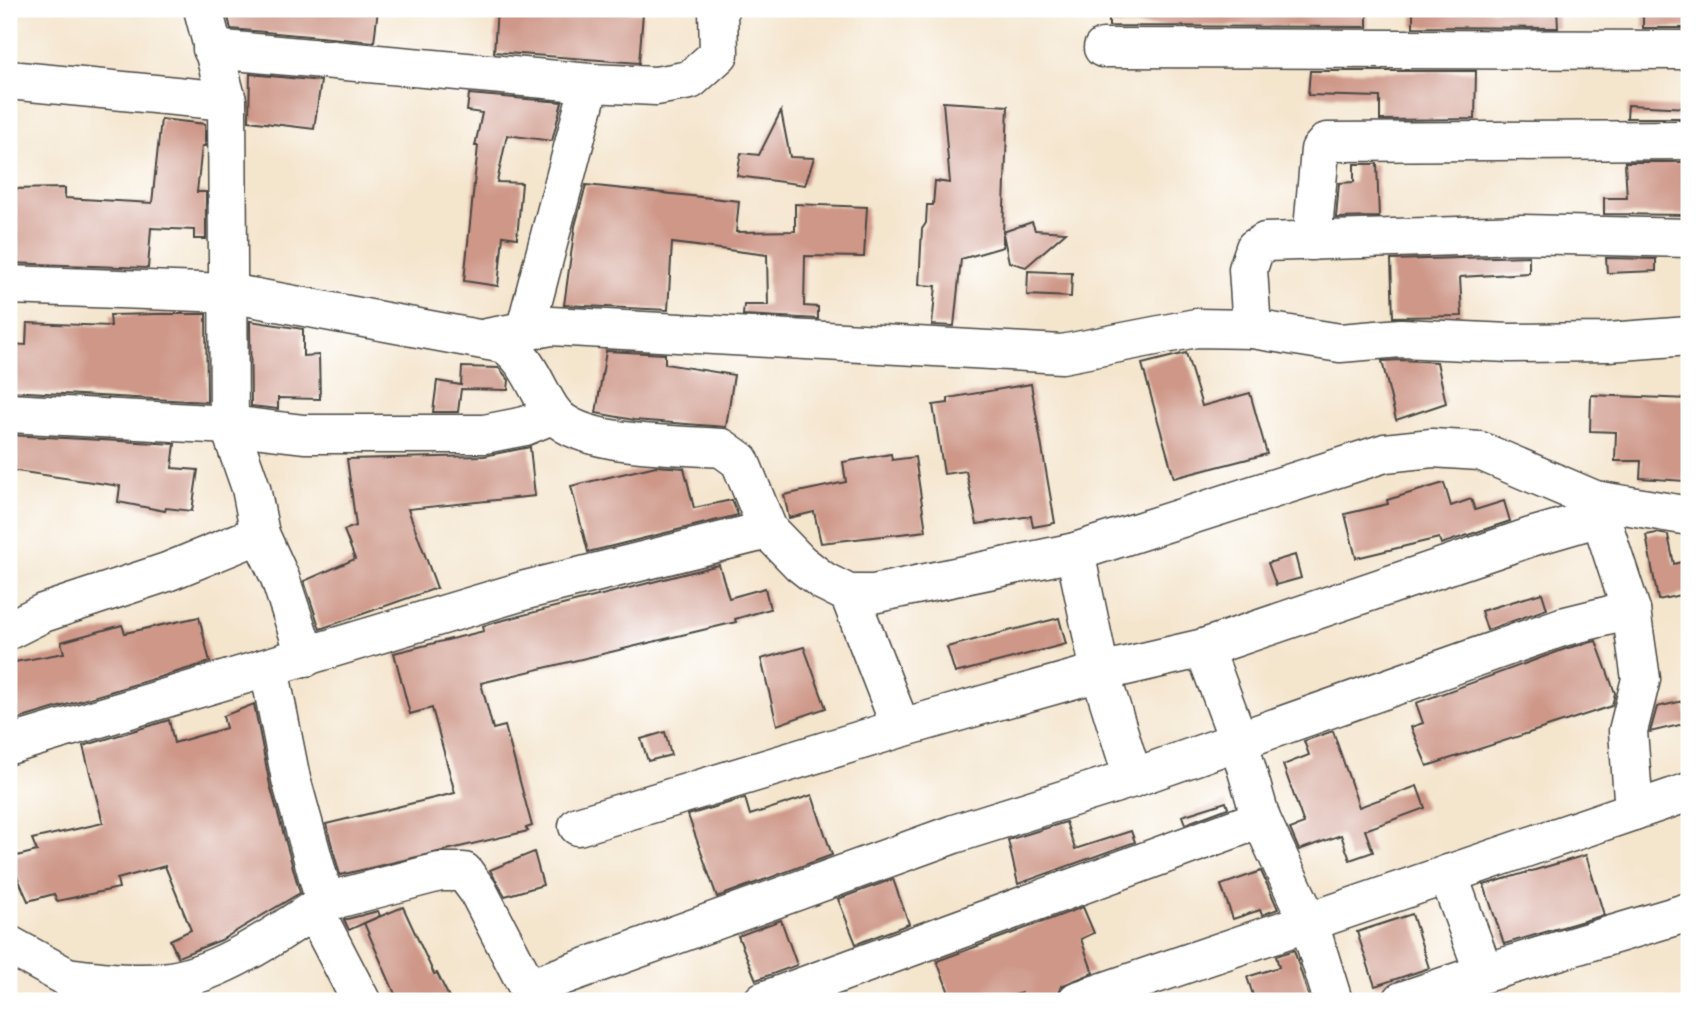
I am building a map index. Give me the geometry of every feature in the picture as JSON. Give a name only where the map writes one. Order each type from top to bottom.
[{"type":"street","points":[[203,9],[227,102],[229,425],[251,488],[260,534],[280,578],[306,657]]},
{"type":"street","points":[[212,49],[590,83],[656,86],[690,80],[719,54],[718,9]]},
{"type":"street","points":[[1103,48],[1689,50]]},
{"type":"street","points":[[9,80],[227,102]]},
{"type":"street","points":[[525,331],[590,83]]},
{"type":"street","points":[[1312,241],[1320,150],[1327,142],[1689,140]]},
{"type":"street","points":[[1252,329],[1248,269],[1255,248],[1265,242],[1523,234],[1689,238]]},
{"type":"street","points":[[9,285],[229,293],[487,338],[505,344],[521,355],[554,414],[569,427],[594,436],[722,448],[740,461],[768,530],[800,563],[849,594],[873,594],[1075,552],[1385,453],[1432,448],[1480,451],[1597,509],[1689,516]]},
{"type":"street","points":[[487,338],[551,326],[1062,354],[1196,328],[1252,329],[1340,343],[1401,338],[1509,343],[1608,342],[1689,336]]},
{"type":"street","points":[[9,413],[229,425],[304,434],[484,434],[525,426],[554,414]]},
{"type":"street","points":[[1597,509],[1630,610],[1641,679],[1628,731],[1634,811]]},
{"type":"street","points":[[578,826],[901,728],[1100,672],[1204,648],[1531,537],[1597,509]]},
{"type":"street","points":[[9,745],[526,590],[768,530]]},
{"type":"street","points":[[9,630],[43,613],[167,572],[260,534]]},
{"type":"street","points":[[1075,552],[1100,672],[1133,778]]},
{"type":"street","points":[[849,594],[901,728]]},
{"type":"street","points":[[9,945],[78,989],[171,981],[233,958],[319,906],[440,872],[464,872],[532,994],[954,834],[1133,778],[1562,627],[1630,610]]},
{"type":"street","points":[[1204,648],[1238,739],[1261,819],[1309,923],[1333,1001]]},
{"type":"street","points":[[268,668],[319,906],[361,1001]]},
{"type":"street","points":[[1077,1001],[1689,792]]},
{"type":"street","points":[[763,1001],[1261,819]]},
{"type":"street","points":[[1448,874],[1484,973]]},
{"type":"street","points":[[1402,1001],[1484,973],[1689,912]]},
{"type":"building","points":[[226,9],[378,9],[374,42],[231,29]]},
{"type":"building","points":[[497,9],[600,9],[643,13],[639,63],[494,52]]},
{"type":"building","points":[[1158,9],[1367,9],[1367,27],[1109,26],[1109,16],[1158,14]]},
{"type":"building","points":[[1413,9],[1557,9],[1558,28],[1413,27]]},
{"type":"building","points":[[1643,9],[1689,9],[1689,28],[1643,28]]},
{"type":"building","points":[[1310,71],[1476,71],[1475,119],[1380,120],[1380,97],[1308,95]]},
{"type":"building","points":[[250,74],[321,81],[314,129],[249,121]]},
{"type":"building","points":[[469,94],[562,102],[552,141],[507,135],[497,182],[522,183],[517,238],[503,236],[498,286],[464,281],[478,146],[475,146],[482,113],[467,111]]},
{"type":"building","points":[[943,102],[1008,106],[1003,232],[1032,222],[1035,230],[1066,232],[1026,267],[1009,262],[1003,234],[1003,247],[961,259],[954,326],[932,325],[936,286],[919,285],[922,229],[926,223],[927,205],[933,205],[935,181],[950,183]]},
{"type":"building","points":[[1628,105],[1689,108],[1689,118],[1627,118]]},
{"type":"building","points":[[781,111],[790,157],[814,158],[805,185],[737,176],[741,153],[759,155]]},
{"type":"building","points":[[161,119],[205,124],[205,146],[202,146],[197,192],[206,192],[206,239],[194,239],[194,230],[151,228],[148,268],[9,263],[9,189],[65,188],[65,198],[152,203]]},
{"type":"building","points":[[1625,162],[1689,162],[1689,215],[1604,214],[1604,198],[1627,198]]},
{"type":"building","points":[[1354,164],[1377,164],[1379,217],[1336,218],[1339,183],[1354,182]]},
{"type":"building","points":[[586,185],[739,201],[736,232],[795,231],[795,204],[867,207],[864,257],[805,256],[804,306],[818,307],[818,319],[743,315],[744,305],[768,305],[767,255],[672,243],[668,310],[564,305],[575,226]]},
{"type":"building","points":[[1529,256],[1529,273],[1460,277],[1462,316],[1393,317],[1391,260]]},
{"type":"building","points":[[1606,258],[1656,259],[1656,271],[1607,273]]},
{"type":"building","points":[[1028,271],[1072,273],[1071,297],[1027,295]]},
{"type":"building","points":[[206,314],[207,402],[9,391],[9,344],[26,345],[27,323],[111,326],[110,315]]},
{"type":"building","points":[[250,321],[303,329],[303,356],[319,355],[320,399],[278,398],[278,409],[251,406]]},
{"type":"building","points":[[606,351],[665,354],[665,364],[734,375],[726,427],[634,420],[596,413]]},
{"type":"building","points":[[1186,353],[1202,406],[1250,393],[1267,454],[1174,478],[1142,364]]},
{"type":"building","points":[[1382,361],[1437,362],[1446,403],[1396,420]]},
{"type":"building","points":[[462,367],[499,368],[509,380],[508,390],[461,389],[458,412],[433,412],[437,381],[461,385]]},
{"type":"building","points":[[1031,384],[1055,523],[1033,527],[1031,516],[977,524],[966,471],[944,474],[933,405],[948,403],[948,398]]},
{"type":"building","points":[[1591,395],[1689,399],[1685,481],[1640,478],[1641,461],[1615,461],[1616,432],[1590,431]]},
{"type":"building","points":[[9,435],[175,444],[172,468],[198,470],[192,511],[166,508],[165,511],[118,502],[120,486],[9,470]]},
{"type":"building","points":[[530,447],[535,496],[408,509],[437,588],[320,629],[304,581],[355,559],[344,530],[356,526],[347,459],[484,456]]},
{"type":"building","points":[[891,454],[892,460],[915,457],[926,531],[821,543],[814,512],[789,518],[784,495],[846,482],[843,462]]},
{"type":"building","points":[[656,466],[684,468],[694,508],[732,500],[738,515],[588,552],[571,486]]},
{"type":"building","points":[[1444,483],[1451,506],[1471,499],[1475,510],[1504,501],[1510,521],[1441,544],[1439,538],[1356,558],[1345,514],[1388,504],[1387,500]]},
{"type":"building","points":[[1646,535],[1668,535],[1674,564],[1689,560],[1689,593],[1658,600]]},
{"type":"building","points":[[1295,555],[1301,578],[1276,585],[1268,563]]},
{"type":"building","points":[[719,565],[729,598],[765,588],[770,609],[735,619],[736,622],[481,683],[493,729],[505,726],[532,826],[526,828],[528,831],[340,875],[326,824],[455,793],[432,708],[410,714],[394,653],[484,631],[483,626],[496,622]]},
{"type":"building","points":[[1542,593],[1547,609],[1487,630],[1481,611]]},
{"type":"building","points":[[199,617],[210,662],[9,722],[9,663],[64,653],[61,642],[122,625],[125,633]]},
{"type":"building","points":[[1059,618],[1066,644],[955,673],[947,647]]},
{"type":"building","points":[[1596,641],[1615,693],[1612,706],[1427,766],[1411,727],[1423,723],[1416,703],[1568,648]]},
{"type":"building","points":[[804,647],[826,708],[777,725],[761,659]]},
{"type":"building","points":[[1683,701],[1688,723],[1650,732],[1657,707]]},
{"type":"building","points":[[254,704],[270,785],[300,893],[221,940],[178,957],[170,940],[191,930],[165,866],[117,879],[119,888],[57,901],[54,894],[28,901],[9,858],[37,851],[32,839],[103,823],[83,746],[169,720],[174,743],[226,728],[223,716]]},
{"type":"building","points":[[1333,731],[1359,807],[1417,786],[1425,808],[1365,830],[1373,852],[1350,860],[1341,835],[1299,850],[1290,829],[1304,824],[1283,765],[1309,755],[1304,741]]},
{"type":"building","points":[[665,732],[671,755],[648,761],[641,739]]},
{"type":"building","points":[[812,795],[832,855],[717,897],[688,815],[745,798],[750,815]]},
{"type":"building","points":[[1226,802],[1228,808],[1185,824],[1182,816]]},
{"type":"building","points":[[1066,822],[1075,849],[1131,831],[1135,842],[1018,884],[1008,840]]},
{"type":"building","points":[[534,852],[543,885],[505,896],[490,870]]},
{"type":"building","points":[[1586,855],[1604,915],[1504,944],[1484,885]]},
{"type":"building","points":[[1261,871],[1278,909],[1262,915],[1260,910],[1233,919],[1221,885]]},
{"type":"building","points":[[893,879],[909,924],[856,944],[838,899]]},
{"type":"building","points":[[403,907],[434,974],[437,973],[451,1001],[398,1001],[364,923]]},
{"type":"building","points":[[1083,907],[1094,933],[1081,939],[1093,973],[1061,986],[1056,1001],[1022,1001],[1021,993],[996,1001],[952,1001],[937,961]]},
{"type":"building","points":[[378,911],[380,916],[349,930],[344,920]]},
{"type":"building","points":[[1412,914],[1429,968],[1375,986],[1357,932]]},
{"type":"building","points":[[781,920],[797,965],[756,980],[738,936]]},
{"type":"building","points":[[1294,950],[1310,1001],[1255,1001],[1247,977],[1279,967],[1276,956]]}]
